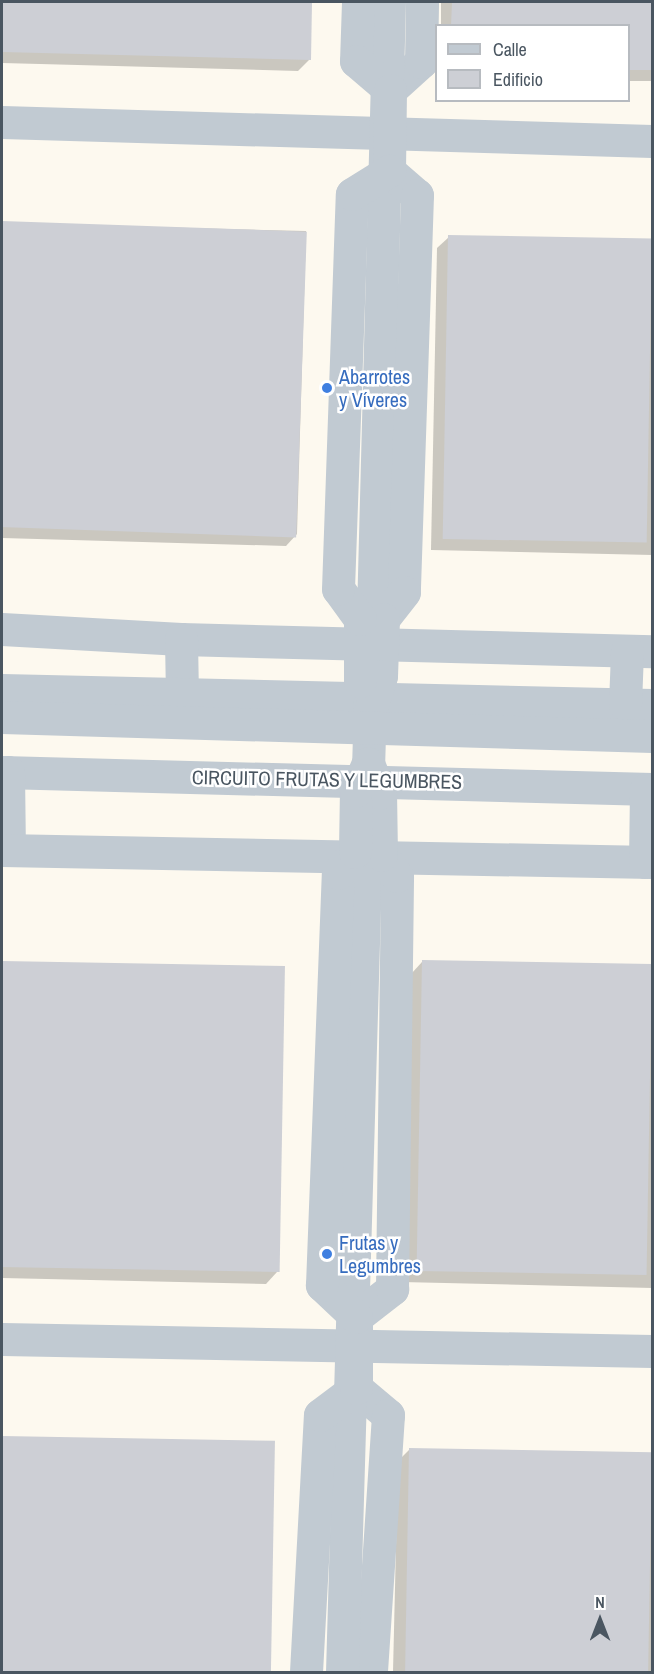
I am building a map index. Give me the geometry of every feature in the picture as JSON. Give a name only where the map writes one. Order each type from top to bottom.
[{"type":"street","points":[[358,2],[356,61],[390,90]]},
{"type":"street","points":[[342,1672],[389,2]]},
{"type":"street","points":[[389,171],[390,90],[420,62],[422,2]]},
{"type":"street","points":[[2,122],[385,135],[652,141]]},
{"type":"street","points":[[353,1330],[392,1289],[397,876],[381,855],[380,793],[359,676],[360,619],[338,589],[352,194],[389,171]]},
{"type":"street","points":[[370,1672],[388,1415],[356,1388],[353,1330],[322,1285],[338,873],[355,852],[356,791],[381,676],[383,619],[404,592],[417,195],[389,171]]},
{"type":"street","points":[[2,629],[181,639],[640,651],[639,704],[369,738],[182,694],[2,690]]},
{"type":"street","points":[[181,639],[182,694]]},
{"type":"street","points":[[2,717],[652,754]]},
{"type":"street","points":[[2,738],[652,736]]},
{"type":"street","name":"CIRCUITO FRUTAS Y LEGUMBRES","points":[[5,772],[369,738],[649,789]]},
{"type":"street","points":[[5,772],[5,850],[649,862],[649,789]]},
{"type":"street","points":[[2,1339],[353,1330],[652,1351]]},
{"type":"street","points":[[306,1672],[320,1415],[356,1388]]},
{"type":"shaded area","points":[[2,2],[652,2],[652,1672],[2,1672]]},
{"type":"building","points":[[2,2],[312,2],[311,60],[2,52]]},
{"type":"building","points":[[452,2],[652,2],[652,70],[630,70],[630,24],[451,24]]},
{"type":"building","points":[[2,221],[307,232],[296,537],[2,527]]},
{"type":"building","points":[[448,235],[652,239],[647,543],[443,539]]},
{"type":"building","points":[[422,960],[652,964],[647,1275],[417,1271]]},
{"type":"building","points":[[2,961],[285,966],[280,1272],[2,1267]]},
{"type":"building","points":[[2,1436],[275,1441],[271,1672],[2,1672]]},
{"type":"building","points":[[409,1448],[652,1452],[648,1672],[405,1672]]},
{"type":"place","name":"Abarrotes y Víveres","points":[[327,388]]},
{"type":"place","name":"Frutas y Legumbres","points":[[327,1254]]}]
